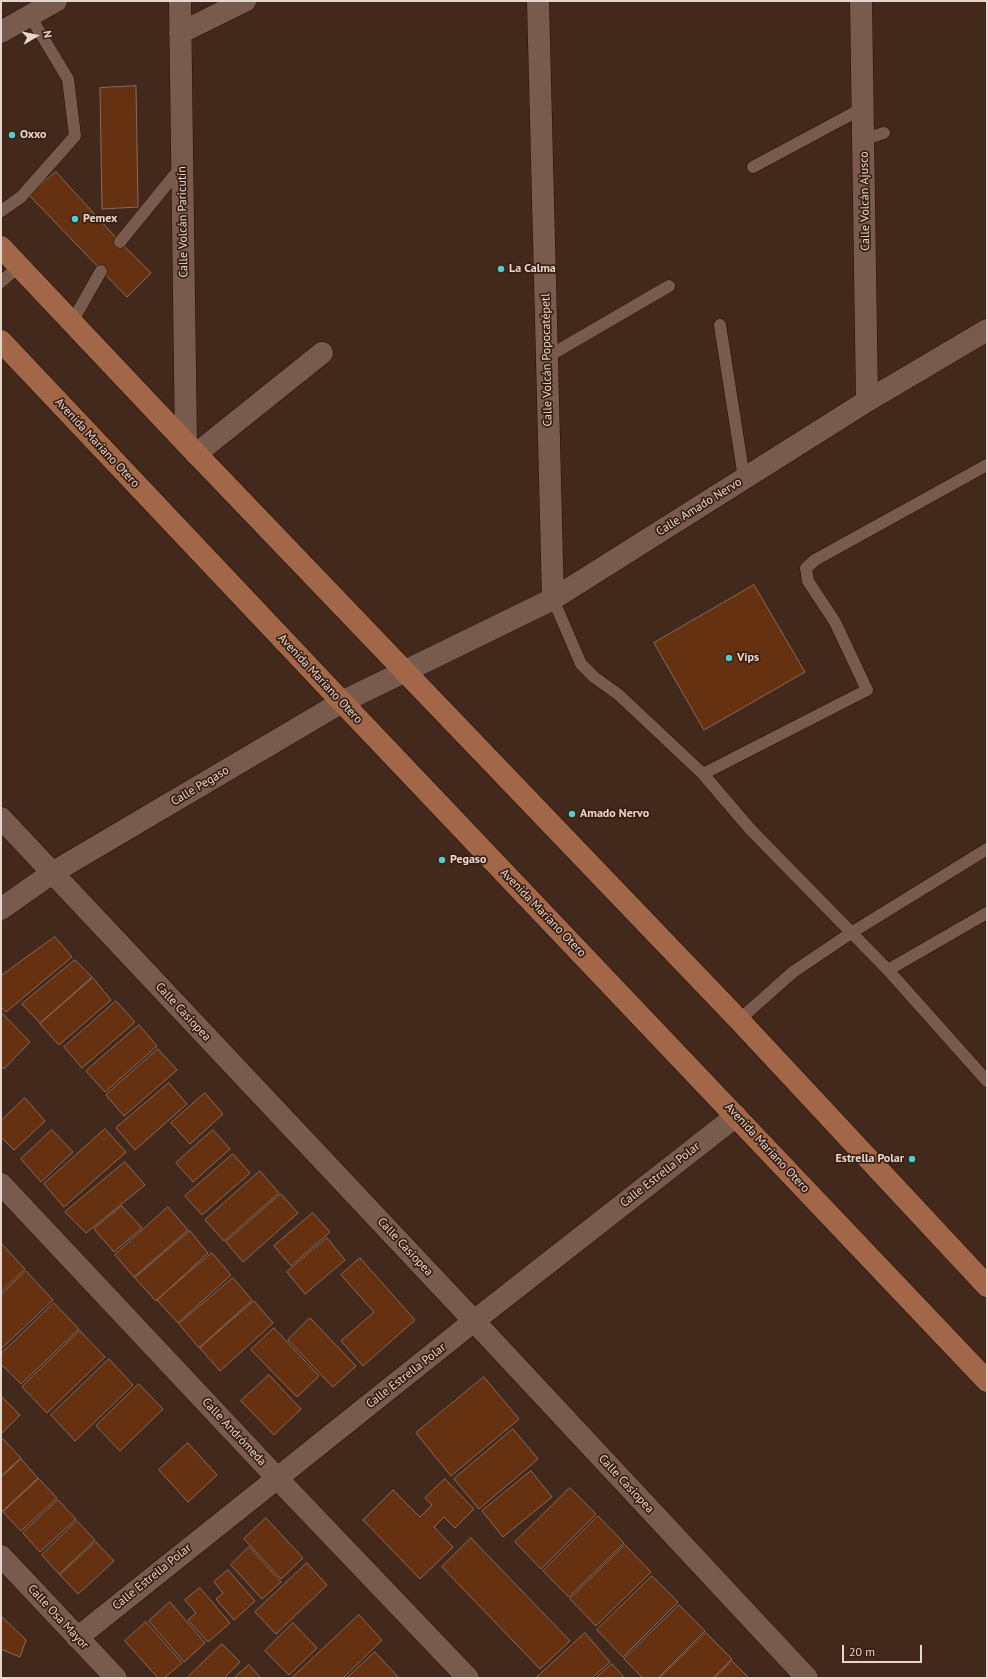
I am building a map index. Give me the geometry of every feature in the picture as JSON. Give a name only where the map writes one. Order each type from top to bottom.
[{"type":"main road","points":[[1,247],[191,448],[739,1020],[987,1286]]},
{"type":"main road","name":"Avenida Mariano Otero","points":[[1,341],[987,1381]]},
{"type":"street","points":[[1,32],[56,1]]},
{"type":"street","name":"Calle Volcán Paricutín","points":[[180,1],[182,166],[191,448]]},
{"type":"street","points":[[180,33],[245,1]]},
{"type":"street","name":"Calle Volcán Popocatépetl","points":[[538,1],[553,599]]},
{"type":"street","name":"Calle Volcán Ajusco","points":[[861,1],[863,108],[874,136],[867,401]]},
{"type":"street","name":"Calle Amado Nervo","points":[[405,672],[553,599],[867,401],[987,330]]},
{"type":"street","points":[[191,448],[322,353]]},
{"type":"street","name":"Calle Pegaso","points":[[1,909],[52,873],[342,702],[405,672]]},
{"type":"street","name":"Calle Casiopea","points":[[1,818],[807,1678]]},
{"type":"street","name":"Calle Estrella Polar","points":[[77,1638],[474,1321],[736,1116]]},
{"type":"street","name":"Calle Andrómeda","points":[[1,1184],[277,1478],[468,1678]]},
{"type":"street","name":"Calle Osa Mayor","points":[[1,1556],[116,1678]]},
{"type":"lane","points":[[1,211],[21,198],[75,136],[68,79],[30,16]]},
{"type":"lane","points":[[753,167],[863,108]]},
{"type":"lane","points":[[120,242],[182,166]]},
{"type":"lane","points":[[1,282],[18,266]]},
{"type":"lane","points":[[72,322],[101,271]]},
{"type":"lane","points":[[547,357],[669,286]]},
{"type":"lane","points":[[720,325],[744,478]]},
{"type":"lane","points":[[703,774],[867,690],[835,622],[808,581],[806,568],[815,560],[987,465]]},
{"type":"lane","points":[[553,599],[581,664],[594,677],[619,695],[703,774],[750,829],[888,970],[987,1081]]},
{"type":"lane","points":[[739,1020],[793,972],[851,933],[987,849]]},
{"type":"lane","points":[[888,970],[987,913]]},
{"type":"building","name":"Pemex","points":[[136,86],[138,207],[102,209],[100,88]]},
{"type":"building","name":"Pemex","points":[[56,172],[120,242],[151,273],[127,297],[29,195]]},
{"type":"building","name":"Vips","points":[[754,585],[805,672],[704,730],[654,643]]},
{"type":"building","points":[[55,937],[72,957],[6,1012],[1,1007],[1,976]]},
{"type":"building","points":[[75,960],[92,977],[40,1023],[22,1004]]},
{"type":"building","points":[[93,978],[111,1000],[59,1045],[40,1024]]},
{"type":"building","points":[[116,1001],[135,1022],[82,1068],[64,1047]]},
{"type":"building","points":[[1,1012],[30,1042],[4,1069],[1,1066]]},
{"type":"building","points":[[139,1025],[157,1046],[105,1092],[86,1071]]},
{"type":"building","points":[[158,1049],[177,1070],[124,1116],[106,1095]]},
{"type":"building","points":[[169,1083],[187,1104],[135,1150],[116,1128]]},
{"type":"building","points":[[205,1093],[223,1114],[190,1144],[171,1123]]},
{"type":"building","points":[[25,1098],[45,1121],[14,1150],[1,1137],[1,1121]]},
{"type":"building","points":[[105,1129],[126,1152],[64,1207],[44,1184]]},
{"type":"building","points":[[52,1130],[73,1152],[41,1182],[21,1159]]},
{"type":"building","points":[[213,1130],[230,1149],[193,1182],[176,1163]]},
{"type":"building","points":[[233,1154],[250,1173],[202,1215],[185,1196]]},
{"type":"building","points":[[125,1162],[145,1185],[86,1233],[65,1212]]},
{"type":"building","points":[[260,1171],[279,1193],[224,1241],[205,1220]]},
{"type":"building","points":[[281,1194],[298,1213],[243,1262],[226,1242]]},
{"type":"building","points":[[122,1206],[142,1228],[114,1252],[94,1229]]},
{"type":"building","points":[[168,1207],[188,1230],[134,1277],[115,1255]]},
{"type":"building","points":[[313,1213],[330,1232],[291,1266],[274,1246]]},
{"type":"building","points":[[190,1231],[208,1253],[156,1301],[135,1278]]},
{"type":"building","points":[[327,1238],[345,1260],[305,1294],[287,1272]]},
{"type":"building","points":[[1,1243],[25,1269],[1,1292]]},
{"type":"building","points":[[212,1253],[231,1275],[178,1323],[157,1300]]},
{"type":"building","points":[[360,1258],[415,1320],[363,1366],[341,1341],[374,1312],[341,1275]]},
{"type":"building","points":[[26,1271],[53,1300],[1,1349],[1,1295]]},
{"type":"building","points":[[233,1278],[252,1300],[199,1348],[179,1324]]},
{"type":"building","points":[[254,1301],[273,1323],[220,1371],[200,1348]]},
{"type":"building","points":[[54,1303],[79,1329],[21,1384],[1,1364],[1,1354]]},
{"type":"building","points":[[310,1318],[356,1366],[333,1387],[288,1340]]},
{"type":"building","points":[[274,1328],[319,1376],[297,1397],[251,1350]]},
{"type":"building","points":[[80,1331],[105,1357],[47,1413],[22,1387]]},
{"type":"building","points":[[109,1359],[133,1385],[75,1441],[51,1415]]},
{"type":"building","points":[[269,1375],[301,1409],[274,1435],[241,1401]]},
{"type":"building","points":[[484,1377],[519,1419],[451,1476],[416,1433]]},
{"type":"building","points":[[139,1384],[163,1409],[120,1451],[96,1426]]},
{"type":"building","points":[[1,1396],[20,1415],[1,1434]]},
{"type":"building","points":[[513,1429],[538,1459],[479,1509],[454,1479]]},
{"type":"building","points":[[3,1439],[21,1458],[1,1476],[1,1441]]},
{"type":"building","points":[[188,1443],[217,1475],[188,1502],[159,1470]]},
{"type":"building","points":[[21,1459],[38,1478],[3,1511],[1,1509],[1,1478]]},
{"type":"building","points":[[531,1471],[552,1497],[503,1537],[482,1511]]},
{"type":"building","points":[[39,1479],[57,1498],[21,1531],[3,1512]]},
{"type":"building","points":[[445,1479],[474,1509],[455,1528],[444,1517],[434,1527],[453,1547],[420,1579],[363,1520],[393,1490],[420,1517],[432,1505],[425,1498]]},
{"type":"building","points":[[570,1488],[596,1514],[541,1569],[515,1542]]},
{"type":"building","points":[[58,1500],[76,1519],[40,1552],[23,1533]]},
{"type":"building","points":[[598,1516],[624,1543],[569,1597],[543,1571]]},
{"type":"building","points":[[266,1518],[303,1558],[281,1579],[244,1539]]},
{"type":"building","points":[[77,1521],[95,1540],[59,1574],[42,1555]]},
{"type":"building","points":[[471,1538],[570,1641],[540,1669],[442,1567]]},
{"type":"building","points":[[96,1542],[114,1561],[78,1594],[60,1575]]},
{"type":"building","points":[[625,1545],[651,1572],[596,1626],[570,1599]]},
{"type":"building","points":[[249,1547],[281,1582],[262,1599],[231,1565]]},
{"type":"building","points":[[307,1563],[327,1585],[276,1634],[255,1612]]},
{"type":"building","points":[[228,1570],[255,1601],[234,1620],[216,1599],[223,1593],[214,1582]]},
{"type":"building","points":[[652,1576],[678,1602],[623,1657],[597,1630]]},
{"type":"building","points":[[200,1588],[230,1623],[208,1642],[188,1620],[196,1613],[185,1600]]},
{"type":"building","points":[[170,1602],[205,1643],[184,1662],[149,1621]]},
{"type":"building","points":[[679,1605],[705,1631],[658,1678],[643,1678],[624,1659]]},
{"type":"building","points":[[359,1615],[382,1640],[343,1678],[292,1678]]},
{"type":"building","points":[[1,1616],[26,1640],[20,1657],[1,1649]]},
{"type":"building","points":[[146,1622],[182,1663],[164,1678],[158,1678],[125,1641]]},
{"type":"building","points":[[293,1623],[317,1648],[289,1675],[265,1651]]},
{"type":"building","points":[[585,1633],[610,1662],[592,1678],[536,1678]]},
{"type":"building","points":[[706,1633],[732,1659],[713,1678],[660,1678]]},
{"type":"building","points":[[222,1644],[240,1662],[224,1678],[187,1678]]},
{"type":"building","points":[[375,1652],[399,1678],[347,1678]]},
{"type":"building","points":[[732,1661],[749,1678],[715,1678]]},
{"type":"building","points":[[612,1664],[625,1678],[596,1678]]},
{"type":"building","points":[[249,1665],[261,1678],[234,1678]]},
{"type":"place","name":"Oxxo","points":[[12,135]]},
{"type":"place","name":"Pemex","points":[[75,219]]},
{"type":"place","name":"La Calma","points":[[501,269]]},
{"type":"place","name":"Vips","points":[[729,658]]},
{"type":"place","name":"Amado Nervo","points":[[572,814]]},
{"type":"place","name":"Pegaso","points":[[442,860]]},
{"type":"place","name":"Estrella Polar","points":[[912,1159]]}]
